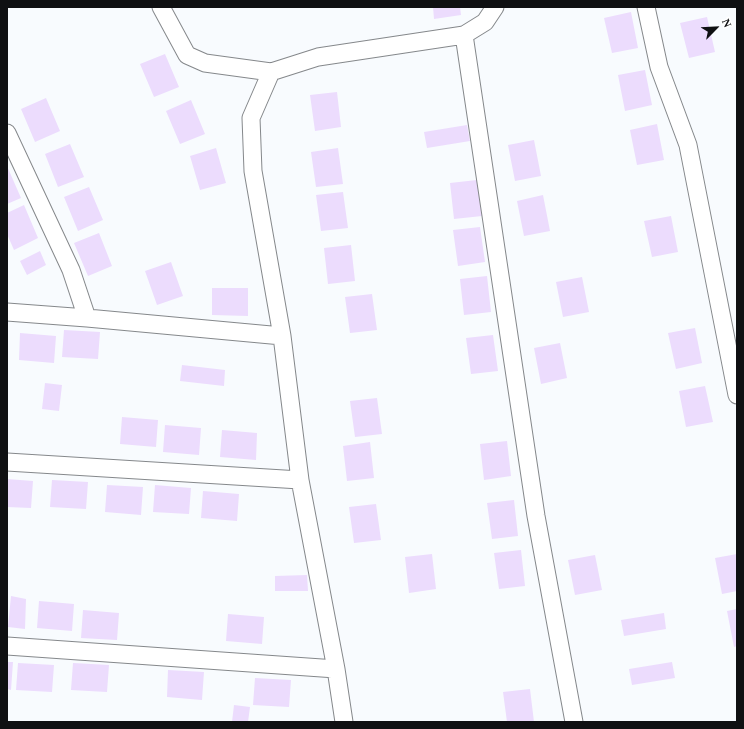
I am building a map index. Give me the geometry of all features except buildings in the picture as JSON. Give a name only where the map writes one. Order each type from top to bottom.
[{"type":"street","points":[[161,7],[187,55],[205,64],[271,72],[318,57],[464,35],[485,22],[495,7]]},
{"type":"street","points":[[646,7],[659,67],[688,145],[737,395]]},
{"type":"street","points":[[464,35],[536,516],[574,722]]},
{"type":"street","points":[[271,72],[251,118],[253,171],[282,336],[300,480],[336,669],[344,722]]},
{"type":"street","points":[[7,133],[71,270],[87,318]]},
{"type":"street","points":[[7,312],[282,336]]},
{"type":"street","points":[[7,462],[300,480]]},
{"type":"street","points":[[7,646],[336,669]]}]
